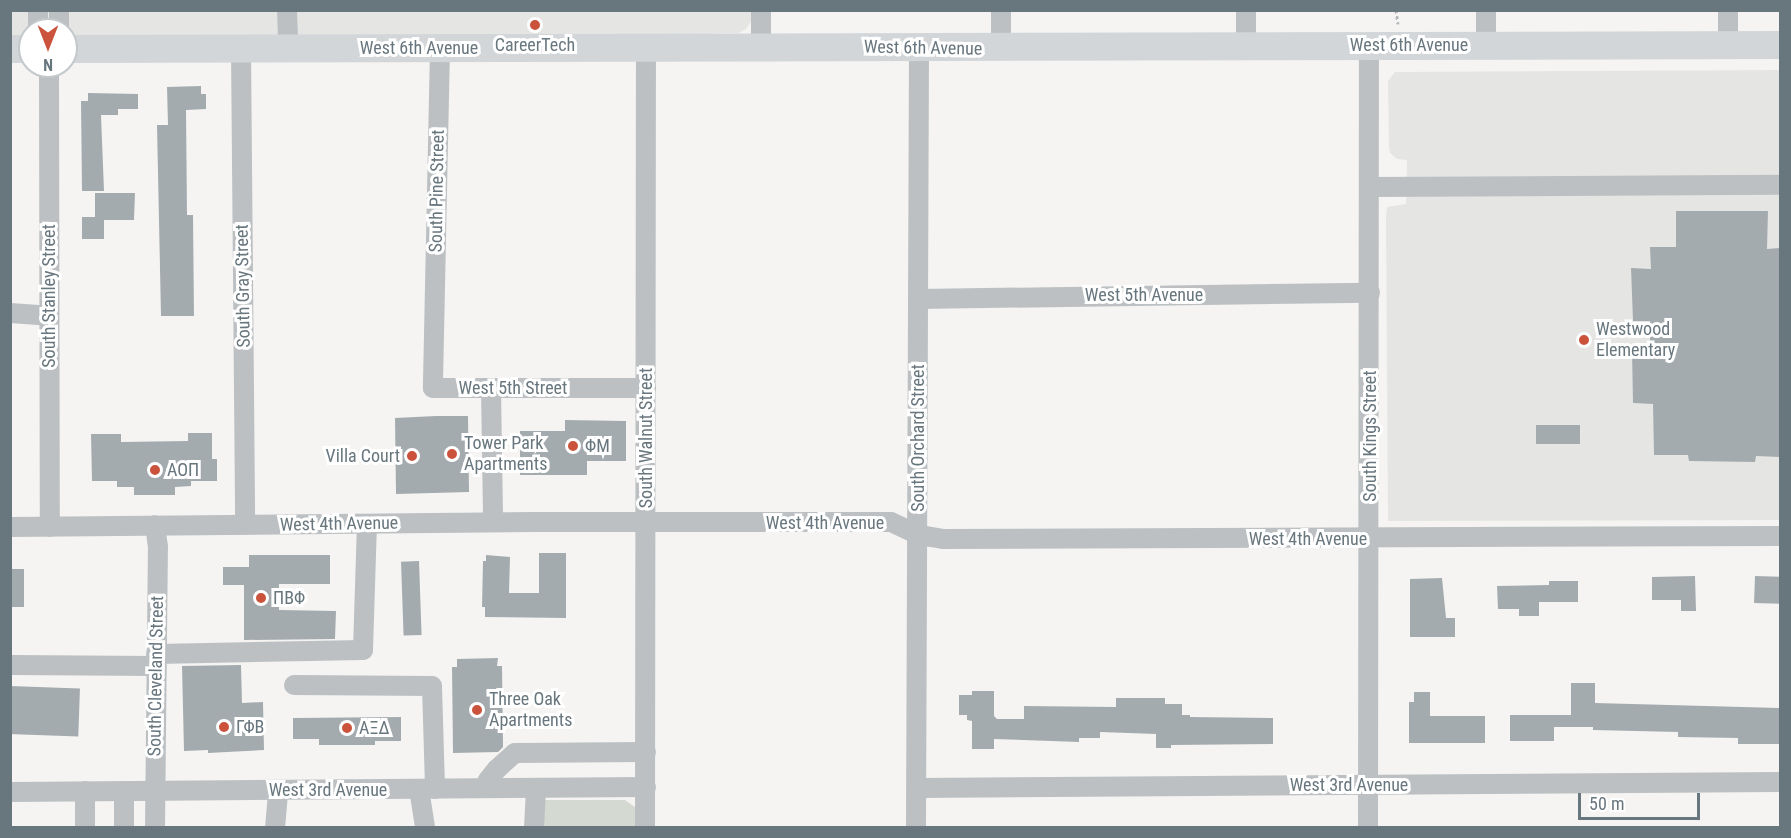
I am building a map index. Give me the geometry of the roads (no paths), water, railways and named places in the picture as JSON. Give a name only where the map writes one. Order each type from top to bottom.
[{"type":"highway","name":"West 6th Avenue","points":[[78,49],[645,49],[761,45],[1001,49],[1369,45],[1780,45]]},
{"type":"street","points":[[287,10],[288,48]]},
{"type":"street","points":[[761,10],[761,45]]},
{"type":"street","points":[[1001,10],[1001,49]]},
{"type":"street","points":[[1246,10],[1246,46]]},
{"type":"street","points":[[1486,10],[1486,45]]},
{"type":"street","points":[[1728,10],[1728,45]]},
{"type":"street","name":"South Kings Street","points":[[1368,828],[1371,187],[1369,45]]},
{"type":"street","name":"South Gray Street","points":[[241,48],[245,525]]},
{"type":"street","name":"South Pine Street","points":[[433,334],[440,48]]},
{"type":"street","name":"South Orchard Street","points":[[916,828],[920,48]]},
{"type":"street","name":"South Walnut Street","points":[[645,49],[645,828]]},
{"type":"street","name":"South Stanley Street","points":[[49,78],[50,527]]},
{"type":"street","points":[[1371,187],[1780,185]]},
{"type":"street","name":"West 5th Avenue","points":[[918,299],[1370,293]]},
{"type":"street","points":[[10,313],[49,316]]},
{"type":"street","name":"West 5th Street","points":[[433,334],[433,388],[646,388]]},
{"type":"street","points":[[491,388],[493,522]]},
{"type":"street","name":"West 4th Avenue","points":[[10,527],[493,522],[891,522],[919,535],[943,539],[1370,540],[1780,536]]},
{"type":"street","points":[[10,665],[363,650],[367,524]]},
{"type":"street","name":"South Cleveland Street","points":[[155,525],[155,828]]},
{"type":"street","points":[[294,685],[432,686],[425,828]]},
{"type":"street","points":[[486,788],[488,780],[497,769],[515,753],[646,752]]},
{"type":"street","name":"West 3rd Avenue","points":[[917,788],[1780,782]]},
{"type":"street","name":"West 3rd Avenue","points":[[10,792],[646,787]]},
{"type":"street","points":[[534,828],[536,788]]},
{"type":"street","points":[[275,828],[278,790]]},
{"type":"street","points":[[85,791],[85,828]]},
{"type":"street","points":[[124,791],[124,828]]},
{"type":"place","name":"CareerTech","points":[[535,25]]},
{"type":"place","name":"Westwood Elementary","points":[[1584,340]]},
{"type":"place","name":"ΦΜ","points":[[573,446]]},
{"type":"place","name":"Tower Park Apartments","points":[[452,454]]},
{"type":"place","name":"Villa Court","points":[[412,456]]},
{"type":"place","name":"AOΠ","points":[[155,470]]},
{"type":"place","name":"ΠΒΦ","points":[[261,598]]},
{"type":"place","name":"Three Oak Apartments","points":[[477,710]]},
{"type":"place","name":"ΓΦΒ","points":[[224,727]]},
{"type":"place","name":"ΑΞΔ","points":[[347,728]]}]
